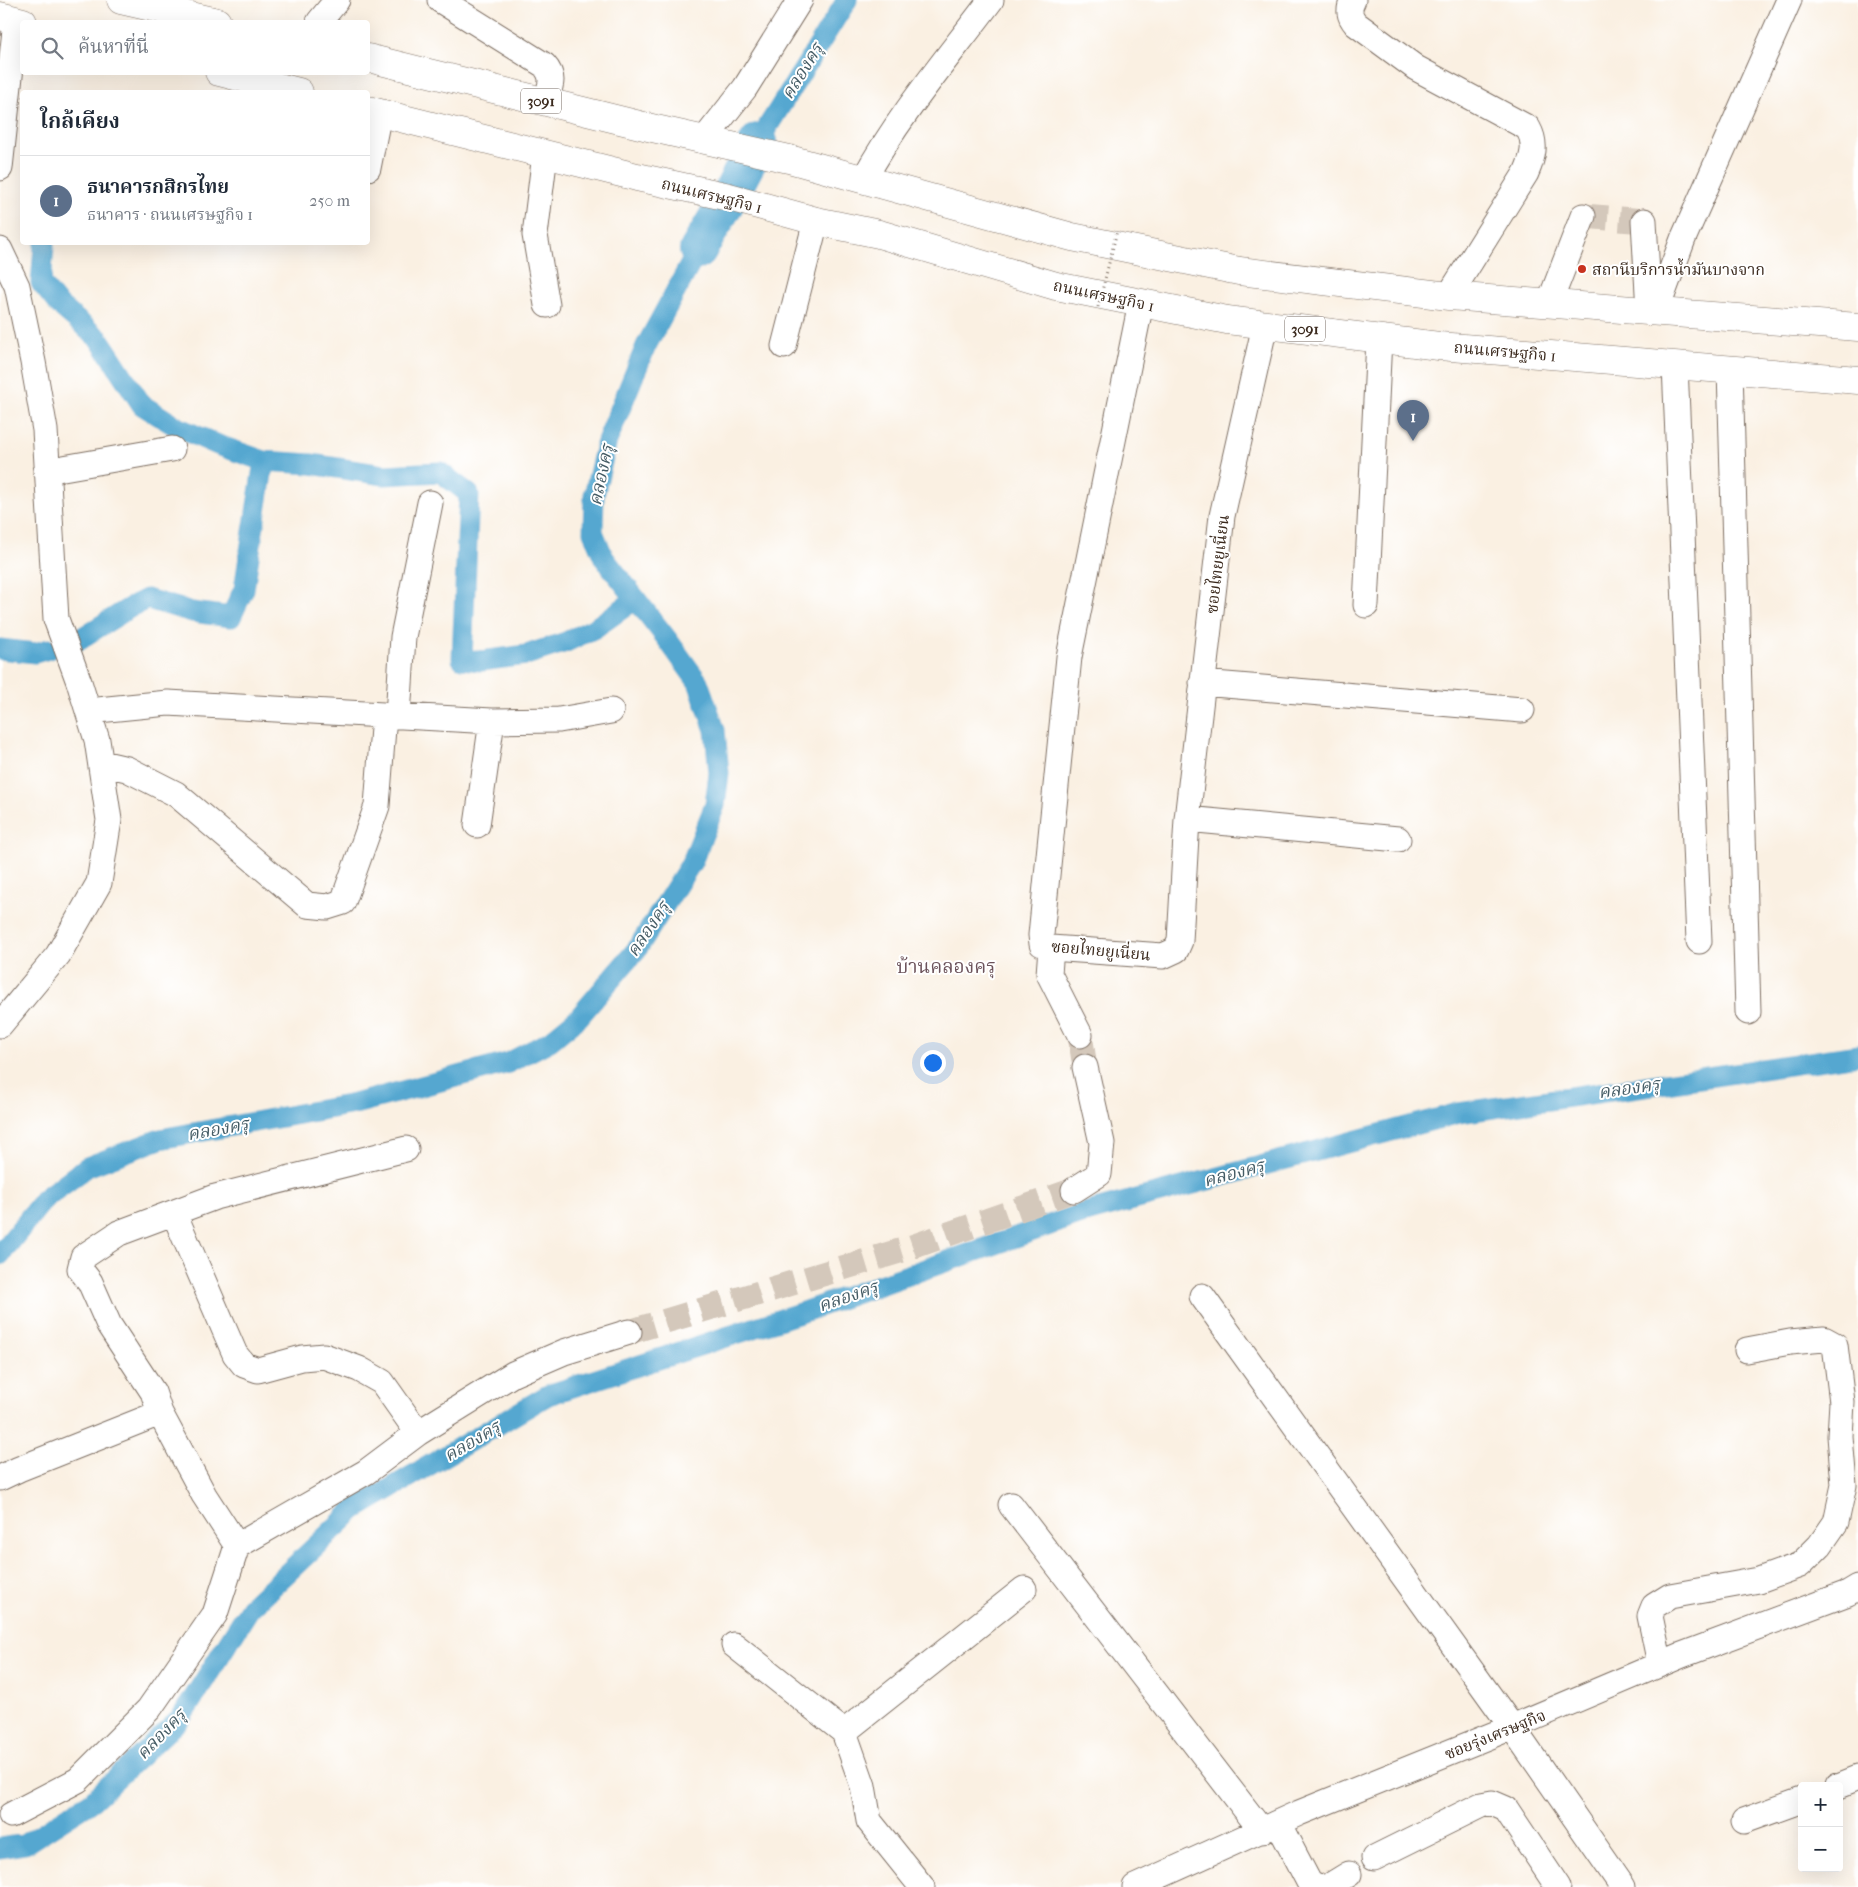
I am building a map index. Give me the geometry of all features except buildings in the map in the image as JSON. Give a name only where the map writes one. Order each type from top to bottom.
[{"type":"main road","points":[[138,2],[209,20]]},
{"type":"main road","name":"3091","points":[[370,58],[545,102],[779,156],[1072,237],[1230,269],[1449,296],[1858,327]]},
{"type":"main road","points":[[231,75],[291,90]]},
{"type":"main road","name":"ถนนเศรษฐกิจ 1","points":[[373,111],[764,207],[816,222],[879,234],[1056,286],[1227,320],[1439,346],[1858,380]]},
{"type":"street","points":[[321,20],[337,0]]},
{"type":"street","points":[[440,0],[544,65],[551,72],[552,83],[545,102]]},
{"type":"street","points":[[710,141],[800,0]]},
{"type":"street","points":[[864,179],[882,145],[991,0]]},
{"type":"street","points":[[1353,0],[1349,8],[1351,18],[1356,24],[1416,68],[1528,128],[1533,137],[1534,154],[1526,173],[1449,296]]},
{"type":"street","points":[[1652,312],[1789,0]]},
{"type":"street","points":[[0,168],[13,20]]},
{"type":"street","points":[[370,145],[373,111]]},
{"type":"street","points":[[545,154],[535,235],[547,305]]},
{"type":"street","points":[[1549,304],[1583,216]]},
{"type":"street","points":[[1644,221],[1652,312]]},
{"type":"street","points":[[784,346],[816,222]]},
{"type":"street","points":[[0,250],[17,286],[45,430],[56,619],[80,682],[97,740],[109,820],[99,883],[58,955],[0,1025]]},
{"type":"street","name":"ซอยไทยยูเนี่ยน","points":[[1141,303],[1069,657],[1041,936],[1042,944],[1051,948],[1163,956],[1176,950],[1180,941],[1187,818],[1222,516],[1265,324]]},
{"type":"street","points":[[1366,606],[1379,338]]},
{"type":"street","points":[[1675,365],[1698,941]]},
{"type":"street","points":[[1730,369],[1748,1012]]},
{"type":"street","points":[[46,471],[172,449]]},
{"type":"street","points":[[101,763],[127,769],[176,794],[307,905],[326,907],[343,902],[377,806],[403,637],[430,503]]},
{"type":"street","points":[[1202,683],[1522,710]]},
{"type":"street","points":[[88,711],[168,703],[492,721],[559,720],[611,711]]},
{"type":"street","points":[[477,825],[492,721]]},
{"type":"street","points":[[1187,818],[1398,839]]},
{"type":"street","points":[[1051,948],[1049,974],[1080,1035]]},
{"type":"street","points":[[1074,1190],[1099,1174],[1102,1143],[1085,1067]]},
{"type":"street","points":[[237,1546],[204,1495],[160,1413],[153,1392],[108,1325],[90,1282],[80,1269],[83,1258],[119,1233],[215,1197],[406,1149]]},
{"type":"street","points":[[174,1212],[235,1354],[244,1365],[258,1370],[302,1358],[324,1356],[358,1369],[382,1382],[418,1433]]},
{"type":"street","points":[[1202,1296],[1512,1727],[1624,1887]]},
{"type":"street","points":[[11,1815],[78,1780],[149,1709],[216,1614],[237,1546],[366,1472],[418,1433],[513,1374],[564,1352],[629,1332]]},
{"type":"street","points":[[1660,1664],[1650,1616],[1654,1606],[1670,1596],[1759,1580],[1800,1564],[1820,1546],[1836,1522],[1844,1485],[1840,1436],[1842,1402],[1835,1345],[1824,1340],[1790,1342],[1747,1350]]},
{"type":"street","points":[[0,1478],[160,1413]]},
{"type":"street","points":[[1011,1505],[1270,1827],[1310,1884],[1331,1884]]},
{"type":"street","name":"ซอยรุ่งเศรษฐกิจ","points":[[1136,1887],[1270,1827],[1660,1664],[1848,1593],[1858,1587]]},
{"type":"street","points":[[844,1732],[1024,1589]]},
{"type":"street","points":[[734,1645],[844,1732],[863,1786],[869,1821],[922,1887]]},
{"type":"street","points":[[1843,1784],[1858,1778]]},
{"type":"street","points":[[1744,1821],[1798,1801]]},
{"type":"street","points":[[1374,1858],[1482,1805],[1492,1803],[1506,1809],[1558,1887]]},
{"type":"path","points":[[1098,307],[1117,231]]},
{"type":"waterway","name":"คลองครุ","points":[[758,142],[847,0]]},
{"type":"waterway","points":[[698,250],[758,142]]},
{"type":"waterway","points":[[44,246],[41,283],[57,303],[99,339],[142,405],[179,428],[218,445],[264,461],[311,464],[384,475],[440,472],[469,494],[462,659],[481,661],[526,655],[566,642],[595,628],[636,599]]},
{"type":"waterway","name":"คลองครุ","points":[[0,1255],[44,1199],[87,1167],[160,1139],[354,1104],[508,1063],[550,1041],[579,1017],[637,949],[692,862],[715,805],[719,773],[715,730],[698,682],[604,558],[593,532],[594,495],[607,441],[646,346],[698,250]]},
{"type":"waterway","points":[[70,645],[147,599],[192,612],[231,617],[244,589],[264,461]]},
{"type":"waterway","points":[[0,649],[35,653],[49,649]]},
{"type":"waterway","name":"คลองครุ","points":[[0,1848],[25,1844],[92,1801],[180,1719],[250,1608],[354,1510],[548,1395],[806,1311],[1081,1214],[1459,1113],[1858,1055]]},
{"type":"tunnel","points":[[1583,216],[1644,221]]},
{"type":"tunnel","points":[[1080,1035],[1085,1067]]},
{"type":"tunnel","points":[[629,1332],[906,1249],[1074,1190]]},
{"type":"place","name":"สถานีบริการน้ำมันบางจาก","points":[[1582,269]]},
{"type":"place","name":"ธนาคารกสิกรไทย","points":[[1413,441]]},
{"type":"district","name":"บ้านคลองครุ","points":[[946,966]]}]
